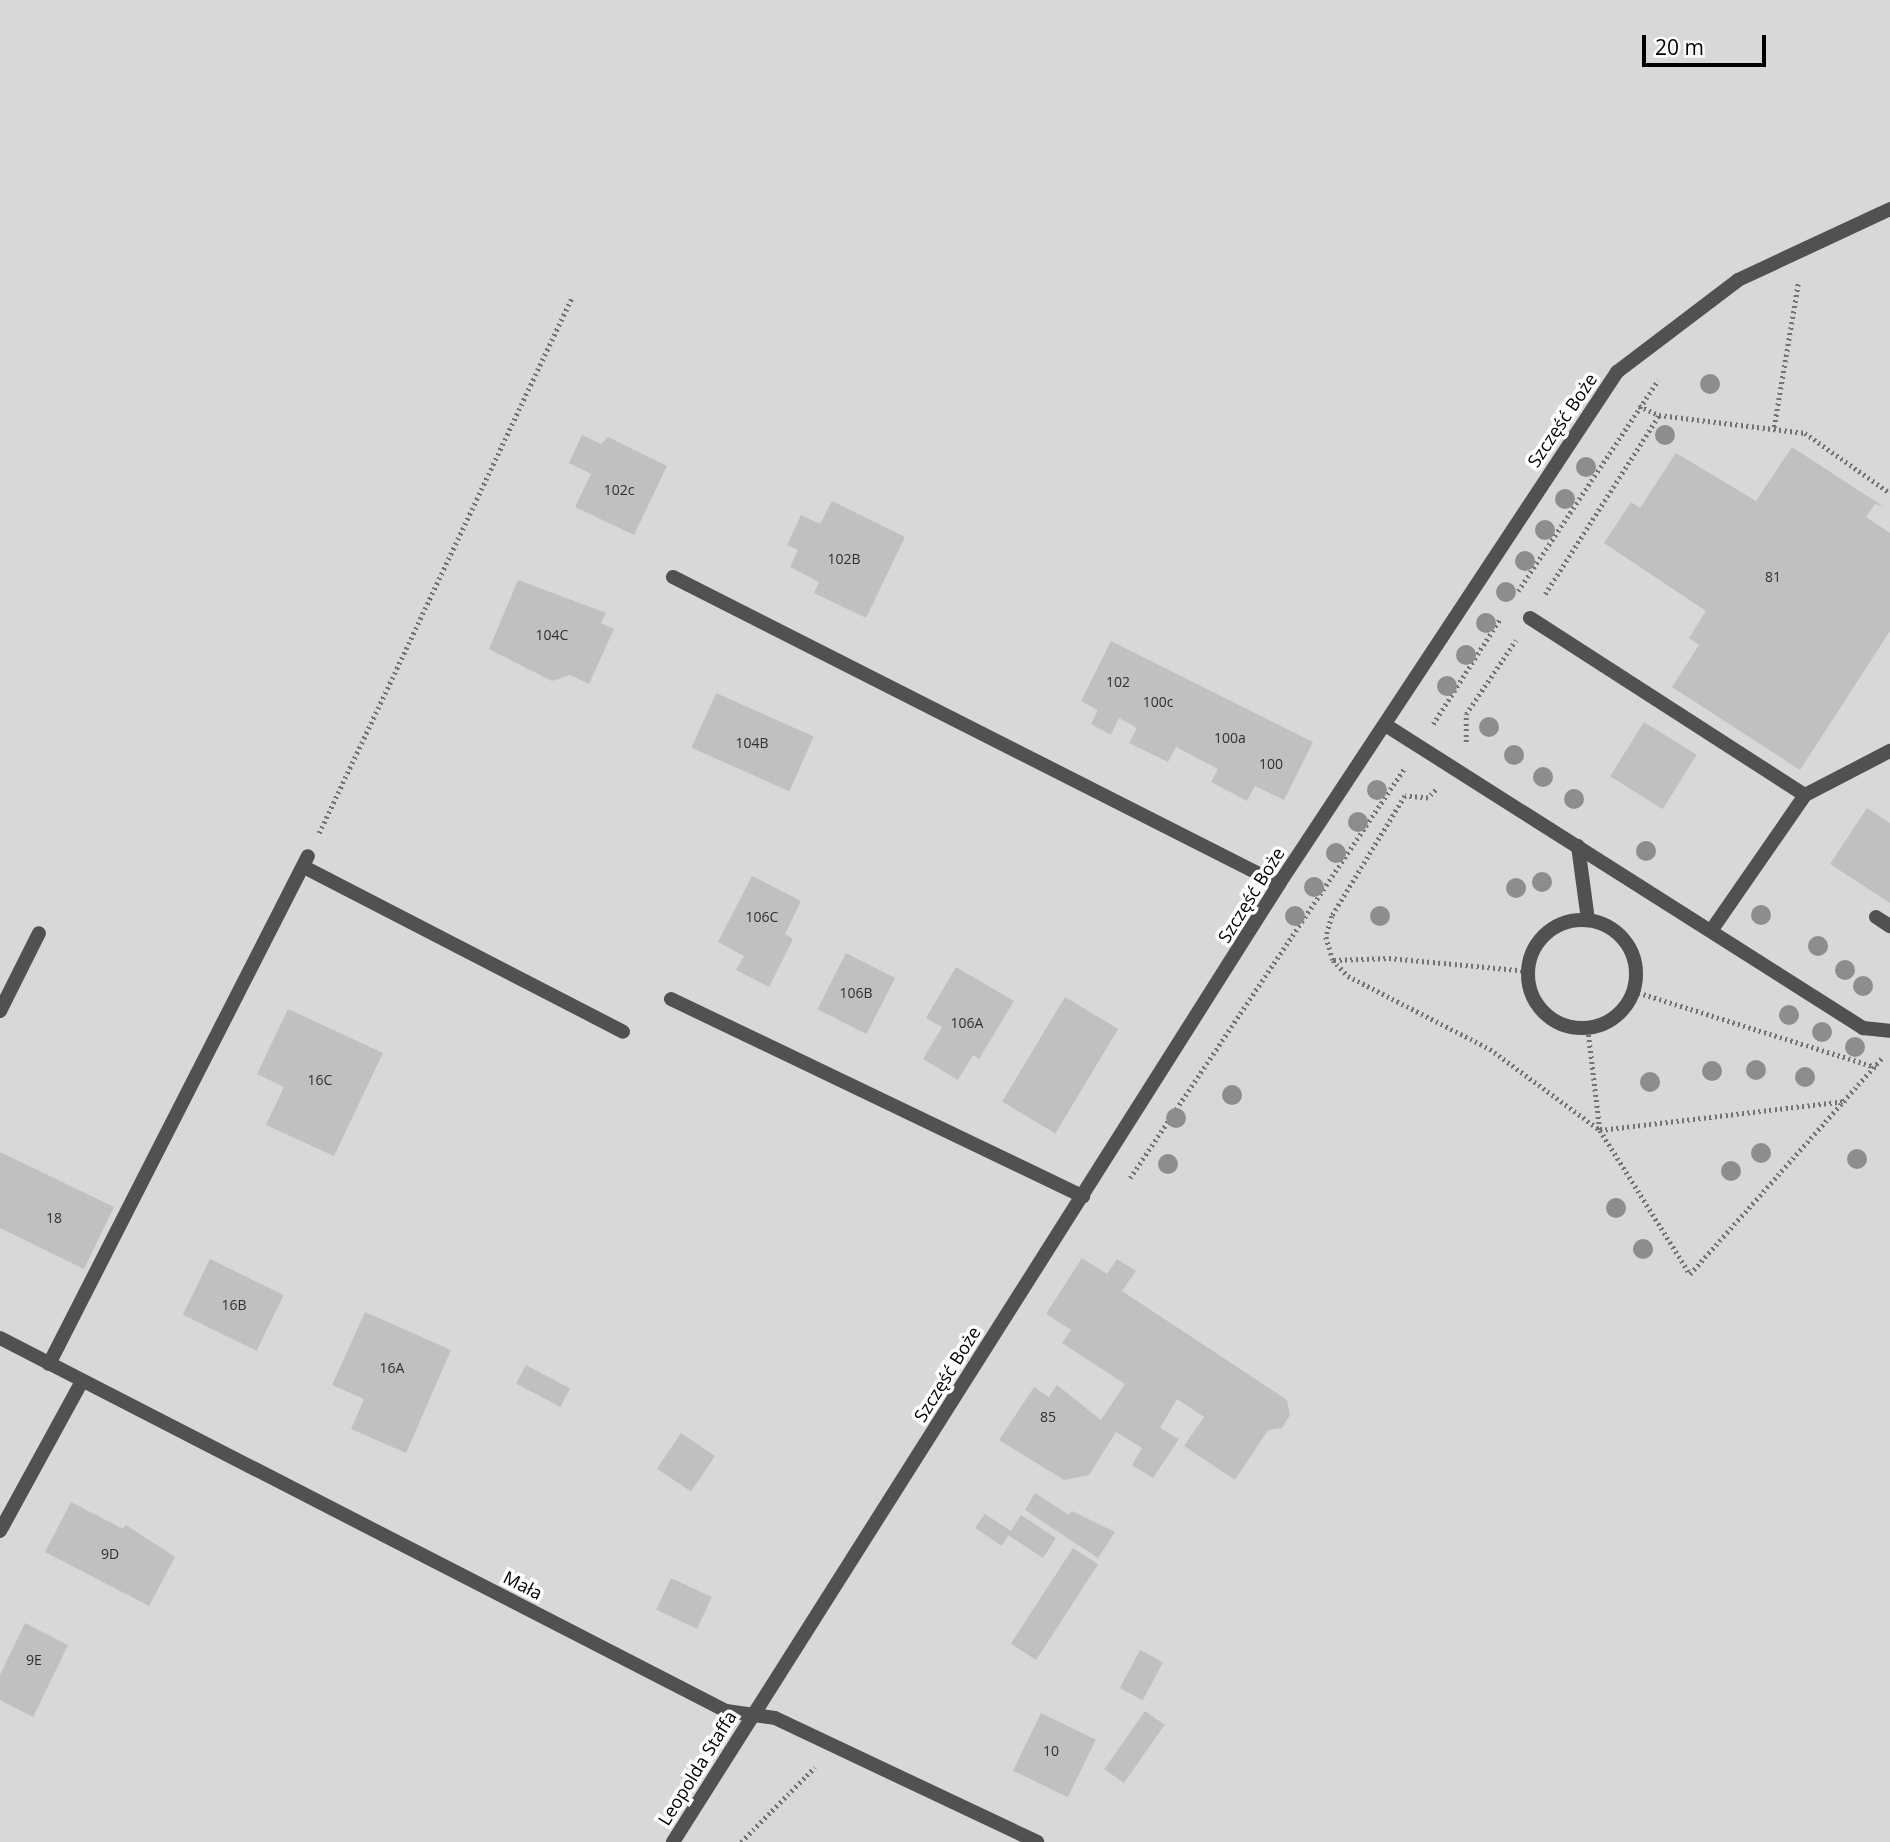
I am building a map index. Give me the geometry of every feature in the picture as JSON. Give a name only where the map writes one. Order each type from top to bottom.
[{"type":"street","name":"Szczęść Boże","points":[[754,1714],[1279,884],[1387,726],[1617,372],[1738,280],[1890,209]]},
{"type":"street","points":[[673,577],[1279,884]]},
{"type":"street","points":[[1530,618],[1805,795]]},
{"type":"street","points":[[1387,726],[1713,929],[1863,1028],[1890,1031]]},
{"type":"street","points":[[1713,929],[1805,795],[1890,751]]},
{"type":"street","points":[[1578,846],[1588,920]]},
{"type":"street","points":[[49,1364],[306,861],[623,1032]]},
{"type":"street","points":[[1876,916],[1890,926]]},
{"type":"street","points":[[1588,920],[1605,924],[1631,949],[1636,965],[1633,991],[1620,1014],[1588,1029],[1553,1021],[1539,1009],[1528,971],[1539,940],[1553,928],[1588,920]]},
{"type":"street","points":[[0,1011],[39,933]]},
{"type":"street","points":[[671,999],[1083,1196]]},
{"type":"street","name":"Mała","points":[[0,1338],[726,1712],[754,1714],[830,1745],[1037,1842]]},
{"type":"street","points":[[0,1531],[82,1381]]},
{"type":"street","name":"Leopolda Staffa","points":[[673,1842],[754,1714]]},
{"type":"path","points":[[1774,427],[1799,279],[1788,285]]},
{"type":"path","points":[[306,861],[572,297]]},
{"type":"path","points":[[1510,604],[1639,405],[1663,373]]},
{"type":"path","points":[[1639,405],[1660,415],[1733,428],[1774,427],[1805,433],[1890,494]]},
{"type":"path","points":[[1660,415],[1466,714],[1467,740],[1452,766],[1428,798],[1405,796],[1332,916],[1326,937],[1333,960],[1348,976],[1490,1049],[1600,1130],[1690,1274],[1877,1067],[1890,1045]]},
{"type":"path","points":[[1123,1189],[1502,616]]},
{"type":"path","points":[[1333,960],[1389,958],[1528,971]]},
{"type":"path","points":[[1633,991],[1877,1067]]},
{"type":"path","points":[[1588,1029],[1600,1130]]},
{"type":"path","points":[[1600,1130],[1846,1101]]},
{"type":"path","points":[[741,1842],[830,1745]]},
{"type":"shaded area","points":[[0,0],[1890,0],[1890,1842],[0,1842]]},
{"type":"building","points":[[582,435],[601,444],[608,437],[667,466],[634,535],[575,507],[591,474],[569,463]]},
{"type":"building","points":[[1792,447],[1884,507],[1875,504],[1866,517],[1890,533],[1890,631],[1800,770],[1672,687],[1699,645],[1689,638],[1706,611],[1604,543],[1631,502],[1640,508],[1676,453],[1756,501]]},
{"type":"building","points":[[832,501],[905,537],[866,618],[814,593],[819,582],[790,567],[798,550],[787,545],[801,515],[820,524]]},
{"type":"building","points":[[518,580],[606,613],[601,623],[614,629],[589,684],[570,675],[552,681],[489,649]]},
{"type":"building","points":[[1111,641],[1313,742],[1284,800],[1255,786],[1247,801],[1211,782],[1218,769],[1176,747],[1168,762],[1129,743],[1137,728],[1119,718],[1111,735],[1091,724],[1098,710],[1081,701]]},
{"type":"building","points":[[716,693],[814,737],[789,791],[692,748]]},
{"type":"building","points":[[1644,722],[1697,755],[1663,809],[1610,776]]},
{"type":"building","points":[[1867,808],[1890,823],[1890,903],[1830,864]]},
{"type":"building","points":[[752,876],[801,901],[785,934],[793,939],[769,987],[736,970],[744,956],[718,942]]},
{"type":"building","points":[[846,953],[895,978],[866,1034],[817,1009]]},
{"type":"building","points":[[956,967],[1014,1001],[979,1059],[973,1055],[958,1080],[923,1059],[942,1027],[926,1018]]},
{"type":"building","points":[[1065,997],[1118,1029],[1055,1134],[1002,1102]]},
{"type":"building","points":[[288,1009],[383,1053],[334,1156],[266,1125],[284,1087],[257,1074]]},
{"type":"building","points":[[0,1152],[114,1207],[84,1269],[0,1228]]},
{"type":"building","points":[[1082,1258],[1107,1274],[1117,1259],[1136,1271],[1122,1291],[1287,1400],[1290,1415],[1282,1428],[1268,1430],[1235,1480],[1184,1446],[1204,1417],[1177,1399],[1160,1428],[1179,1439],[1153,1478],[1132,1465],[1142,1448],[1116,1432],[1089,1475],[1064,1480],[999,1440],[1034,1387],[1049,1397],[1057,1385],[1101,1420],[1125,1384],[1062,1343],[1071,1330],[1046,1314]]},
{"type":"building","points":[[210,1259],[284,1295],[257,1351],[183,1315]]},
{"type":"building","points":[[365,1312],[451,1350],[406,1453],[351,1429],[364,1399],[332,1385]]},
{"type":"building","points":[[526,1365],[570,1388],[560,1407],[516,1384]]},
{"type":"building","points":[[681,1433],[715,1456],[691,1492],[657,1469]]},
{"type":"building","points":[[1035,1493],[1069,1515],[1072,1511],[1115,1532],[1098,1558],[1025,1510]]},
{"type":"building","points":[[71,1502],[123,1529],[126,1525],[175,1557],[149,1606],[45,1552]]},
{"type":"building","points":[[985,1514],[1011,1531],[1021,1515],[1056,1538],[1043,1558],[1008,1535],[1002,1546],[975,1528]]},
{"type":"building","points":[[1073,1548],[1098,1564],[1036,1660],[1011,1644]]},
{"type":"building","points":[[671,1578],[712,1597],[697,1629],[656,1610]]},
{"type":"building","points":[[25,1623],[68,1645],[33,1717],[0,1700],[0,1675]]},
{"type":"building","points":[[1140,1650],[1163,1662],[1143,1700],[1120,1688]]},
{"type":"building","points":[[1145,1711],[1165,1725],[1124,1783],[1104,1769]]},
{"type":"building","points":[[1041,1713],[1096,1740],[1068,1797],[1013,1771]]}]
